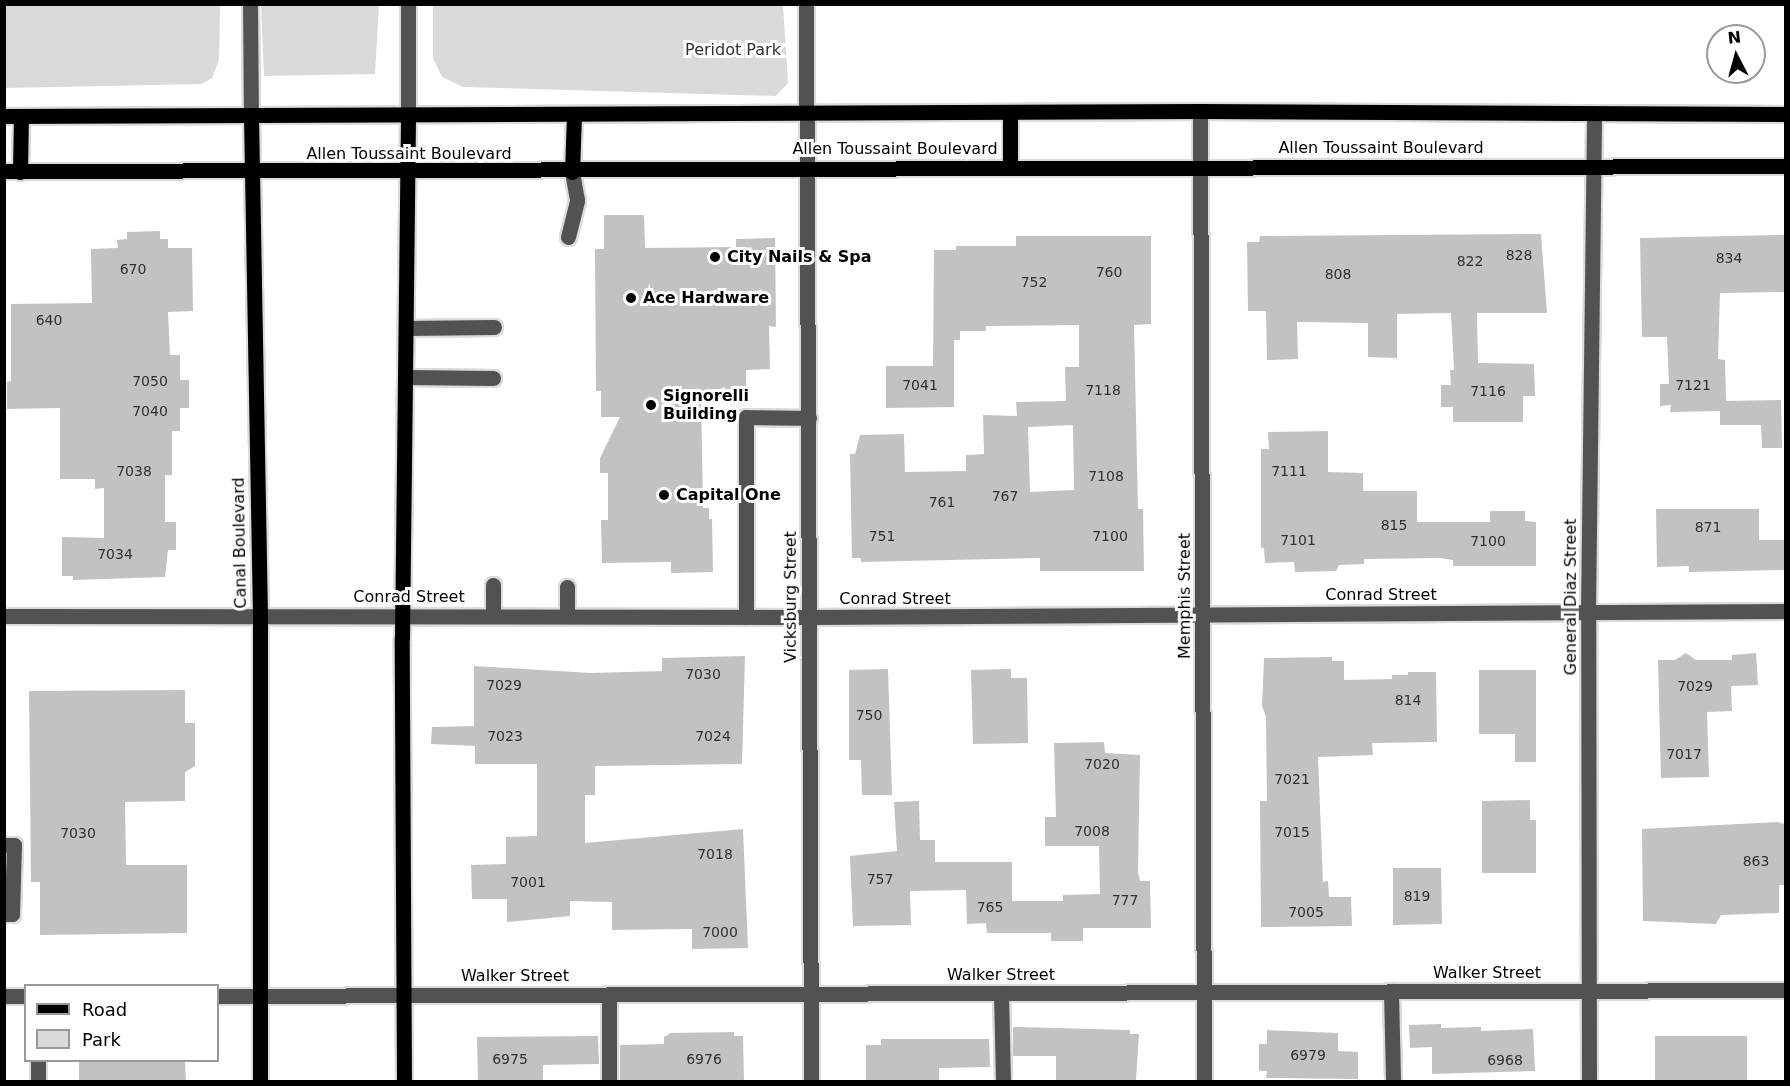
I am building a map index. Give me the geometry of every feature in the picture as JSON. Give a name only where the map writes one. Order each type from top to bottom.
[{"type":"main road","points":[[4,116],[1200,111],[1785,114]]},
{"type":"main road","points":[[1010,112],[1010,166]]},
{"type":"main road","points":[[404,1082],[402,614],[408,114]]},
{"type":"main road","points":[[572,172],[574,115]]},
{"type":"main road","points":[[12,172],[21,116]]},
{"type":"main road","name":"Canal Boulevard","points":[[251,116],[260,616],[260,1082]]},
{"type":"main road","name":"Allen Toussaint Boulevard","points":[[12,172],[572,172],[1010,166],[1785,166]]},
{"type":"street","name":"Canal Boulevard","points":[[250,4],[251,116]]},
{"type":"street","points":[[408,4],[408,114]]},
{"type":"street","name":"Vicksburg Street","points":[[806,4],[811,1082]]},
{"type":"street","name":"Memphis Street","points":[[1200,111],[1204,615],[1204,1082]]},
{"type":"street","name":"General Diaz Street","points":[[1589,1082],[1588,612],[1594,113]]},
{"type":"street","points":[[568,237],[577,200],[572,172]]},
{"type":"street","points":[[406,328],[494,327]]},
{"type":"street","points":[[405,377],[494,378]]},
{"type":"street","points":[[746,617],[746,417],[809,418]]},
{"type":"street","points":[[493,585],[493,615]]},
{"type":"street","points":[[567,587],[567,615]]},
{"type":"street","name":"Conrad Street","points":[[4,616],[402,614],[809,617],[1785,611]]},
{"type":"street","points":[[4,845],[14,846],[12,914],[4,914]]},
{"type":"street","name":"Walker Street","points":[[219,996],[1785,990]]},
{"type":"street","points":[[1391,991],[1393,1082]]},
{"type":"street","points":[[1002,993],[1003,1082]]},
{"type":"street","points":[[609,994],[609,1082]]},
{"type":"street","points":[[4,996],[24,996]]},
{"type":"street","points":[[38,1062],[38,1082]]},
{"type":"green space","points":[[4,5],[220,5],[219,60],[212,78],[202,84],[5,88]]},
{"type":"green space","points":[[261,5],[379,5],[375,74],[264,76]]},
{"type":"green space","name":"Peridot Park","points":[[433,5],[783,5],[788,83],[776,96],[463,87],[442,77],[433,58]]},
{"type":"building","name":"Signorelli Building","points":[[604,215],[644,215],[645,248],[736,247],[736,239],[775,238],[776,327],[769,326],[770,369],[746,370],[746,392],[701,393],[703,508],[709,508],[709,519],[712,519],[713,572],[671,573],[671,562],[602,563],[601,520],[608,520],[608,473],[600,473],[600,458],[620,417],[601,417],[601,391],[596,391],[595,249],[604,249]]},
{"type":"building","points":[[160,231],[160,239],[168,239],[168,248],[192,248],[193,311],[168,312],[170,355],[180,355],[180,380],[189,380],[189,408],[180,408],[180,431],[172,431],[172,475],[165,475],[165,522],[176,522],[176,550],[168,550],[165,577],[73,580],[73,576],[62,576],[62,537],[104,538],[104,488],[95,489],[95,479],[60,479],[60,408],[7,409],[7,382],[11,381],[11,304],[92,303],[91,249],[118,248],[117,240],[127,239],[127,232]]},
{"type":"building","points":[[1541,234],[1547,313],[1477,313],[1478,363],[1534,364],[1535,396],[1523,396],[1523,422],[1453,422],[1453,407],[1441,407],[1441,385],[1451,385],[1450,370],[1454,370],[1451,313],[1397,314],[1397,358],[1368,357],[1368,323],[1297,322],[1298,359],[1267,360],[1266,311],[1248,311],[1247,242],[1259,242],[1260,236]]},
{"type":"building","points":[[1785,235],[1785,292],[1720,293],[1718,359],[1725,360],[1726,401],[1781,400],[1782,448],[1762,448],[1761,425],[1720,425],[1720,411],[1670,412],[1671,405],[1660,406],[1660,384],[1669,384],[1667,337],[1642,337],[1640,238]]},
{"type":"building","points":[[1016,236],[1151,236],[1151,324],[1134,325],[1138,509],[1143,509],[1144,571],[1040,571],[1040,558],[861,562],[861,558],[852,558],[850,454],[855,454],[860,435],[904,434],[905,472],[966,471],[966,455],[984,454],[983,415],[1017,416],[1016,402],[1066,401],[1065,367],[1079,367],[1079,325],[986,326],[986,331],[960,331],[960,340],[954,340],[954,407],[886,408],[886,366],[933,366],[934,250],[956,250],[956,246],[1016,246]],"holes":[[[1073,425],[1074,490],[1030,492],[1028,427]]]},
{"type":"building","points":[[1328,431],[1328,472],[1363,473],[1363,491],[1417,491],[1417,522],[1490,522],[1490,511],[1525,511],[1525,521],[1536,522],[1536,566],[1453,566],[1453,560],[1440,558],[1364,559],[1364,564],[1339,565],[1336,571],[1295,572],[1294,562],[1265,563],[1264,548],[1261,548],[1261,449],[1269,449],[1268,432]]},
{"type":"building","points":[[1656,509],[1759,509],[1759,540],[1785,540],[1785,570],[1689,572],[1689,566],[1657,567]]},
{"type":"building","points":[[1686,653],[1696,660],[1732,660],[1732,655],[1756,653],[1758,685],[1731,686],[1732,711],[1707,712],[1709,777],[1661,778],[1658,660],[1675,660]]},
{"type":"building","points":[[745,656],[742,764],[595,766],[595,795],[585,795],[585,843],[743,829],[748,948],[692,949],[692,929],[612,930],[612,902],[570,901],[570,916],[507,922],[507,899],[472,899],[471,865],[506,864],[506,837],[537,836],[537,764],[475,764],[475,746],[431,744],[432,727],[474,726],[474,666],[591,673],[662,671],[662,658]]},
{"type":"building","points":[[1332,657],[1332,661],[1344,661],[1344,680],[1392,679],[1392,675],[1408,675],[1408,672],[1436,672],[1437,742],[1372,743],[1373,755],[1318,757],[1323,882],[1328,881],[1329,897],[1351,897],[1352,926],[1261,927],[1260,801],[1267,801],[1266,717],[1262,706],[1264,658]]},
{"type":"building","points":[[888,669],[892,795],[862,795],[861,760],[849,760],[849,670]]},
{"type":"building","points":[[1011,669],[1011,678],[1027,678],[1028,743],[973,744],[971,670]]},
{"type":"building","points":[[1479,670],[1536,670],[1536,762],[1515,762],[1515,734],[1479,734]]},
{"type":"building","points":[[185,690],[185,723],[195,723],[195,766],[185,772],[185,801],[125,802],[126,865],[187,865],[187,933],[40,935],[40,882],[31,882],[29,691]]},
{"type":"building","points":[[1104,742],[1105,753],[1140,755],[1138,872],[1140,881],[1150,881],[1151,928],[1083,928],[1083,941],[1051,941],[1051,933],[987,933],[986,923],[967,924],[966,890],[910,891],[911,925],[853,926],[850,856],[897,851],[894,802],[919,801],[920,840],[935,840],[935,862],[1012,862],[1012,901],[1063,901],[1063,895],[1100,894],[1099,846],[1045,846],[1045,817],[1056,817],[1054,743]]},
{"type":"building","points":[[1530,800],[1530,820],[1536,820],[1536,873],[1482,873],[1482,801]]},
{"type":"building","points":[[1777,822],[1785,824],[1785,885],[1779,885],[1779,913],[1721,915],[1716,924],[1643,921],[1642,829]]},
{"type":"building","points":[[1393,868],[1441,868],[1442,924],[1393,925]]},
{"type":"building","points":[[1441,1024],[1441,1028],[1481,1027],[1481,1031],[1533,1029],[1535,1071],[1432,1074],[1432,1047],[1410,1048],[1409,1025]]},
{"type":"building","points":[[1013,1027],[1130,1030],[1130,1034],[1139,1034],[1136,1080],[1056,1080],[1056,1056],[1013,1056]]},
{"type":"building","points":[[1267,1030],[1338,1033],[1338,1051],[1358,1052],[1358,1079],[1266,1078],[1267,1071],[1259,1071],[1259,1044],[1267,1044]]},
{"type":"building","points":[[734,1032],[734,1036],[743,1036],[744,1081],[620,1082],[620,1045],[664,1044],[664,1037],[671,1033]]},
{"type":"building","points":[[598,1036],[599,1064],[543,1065],[543,1082],[478,1082],[477,1037]]},
{"type":"building","points":[[1655,1036],[1747,1036],[1747,1082],[1655,1082]]},
{"type":"building","points":[[881,1039],[989,1039],[990,1067],[939,1068],[939,1082],[866,1082],[866,1045],[881,1045]]},
{"type":"building","points":[[79,1062],[185,1062],[186,1082],[79,1082]]},
{"type":"place","name":"City Nails & Spa","points":[[715,257]]},
{"type":"place","name":"Ace Hardware","points":[[631,298]]},
{"type":"place","name":"Signorelli Building","points":[[651,405]]},
{"type":"place","name":"Capital One","points":[[664,495]]}]
